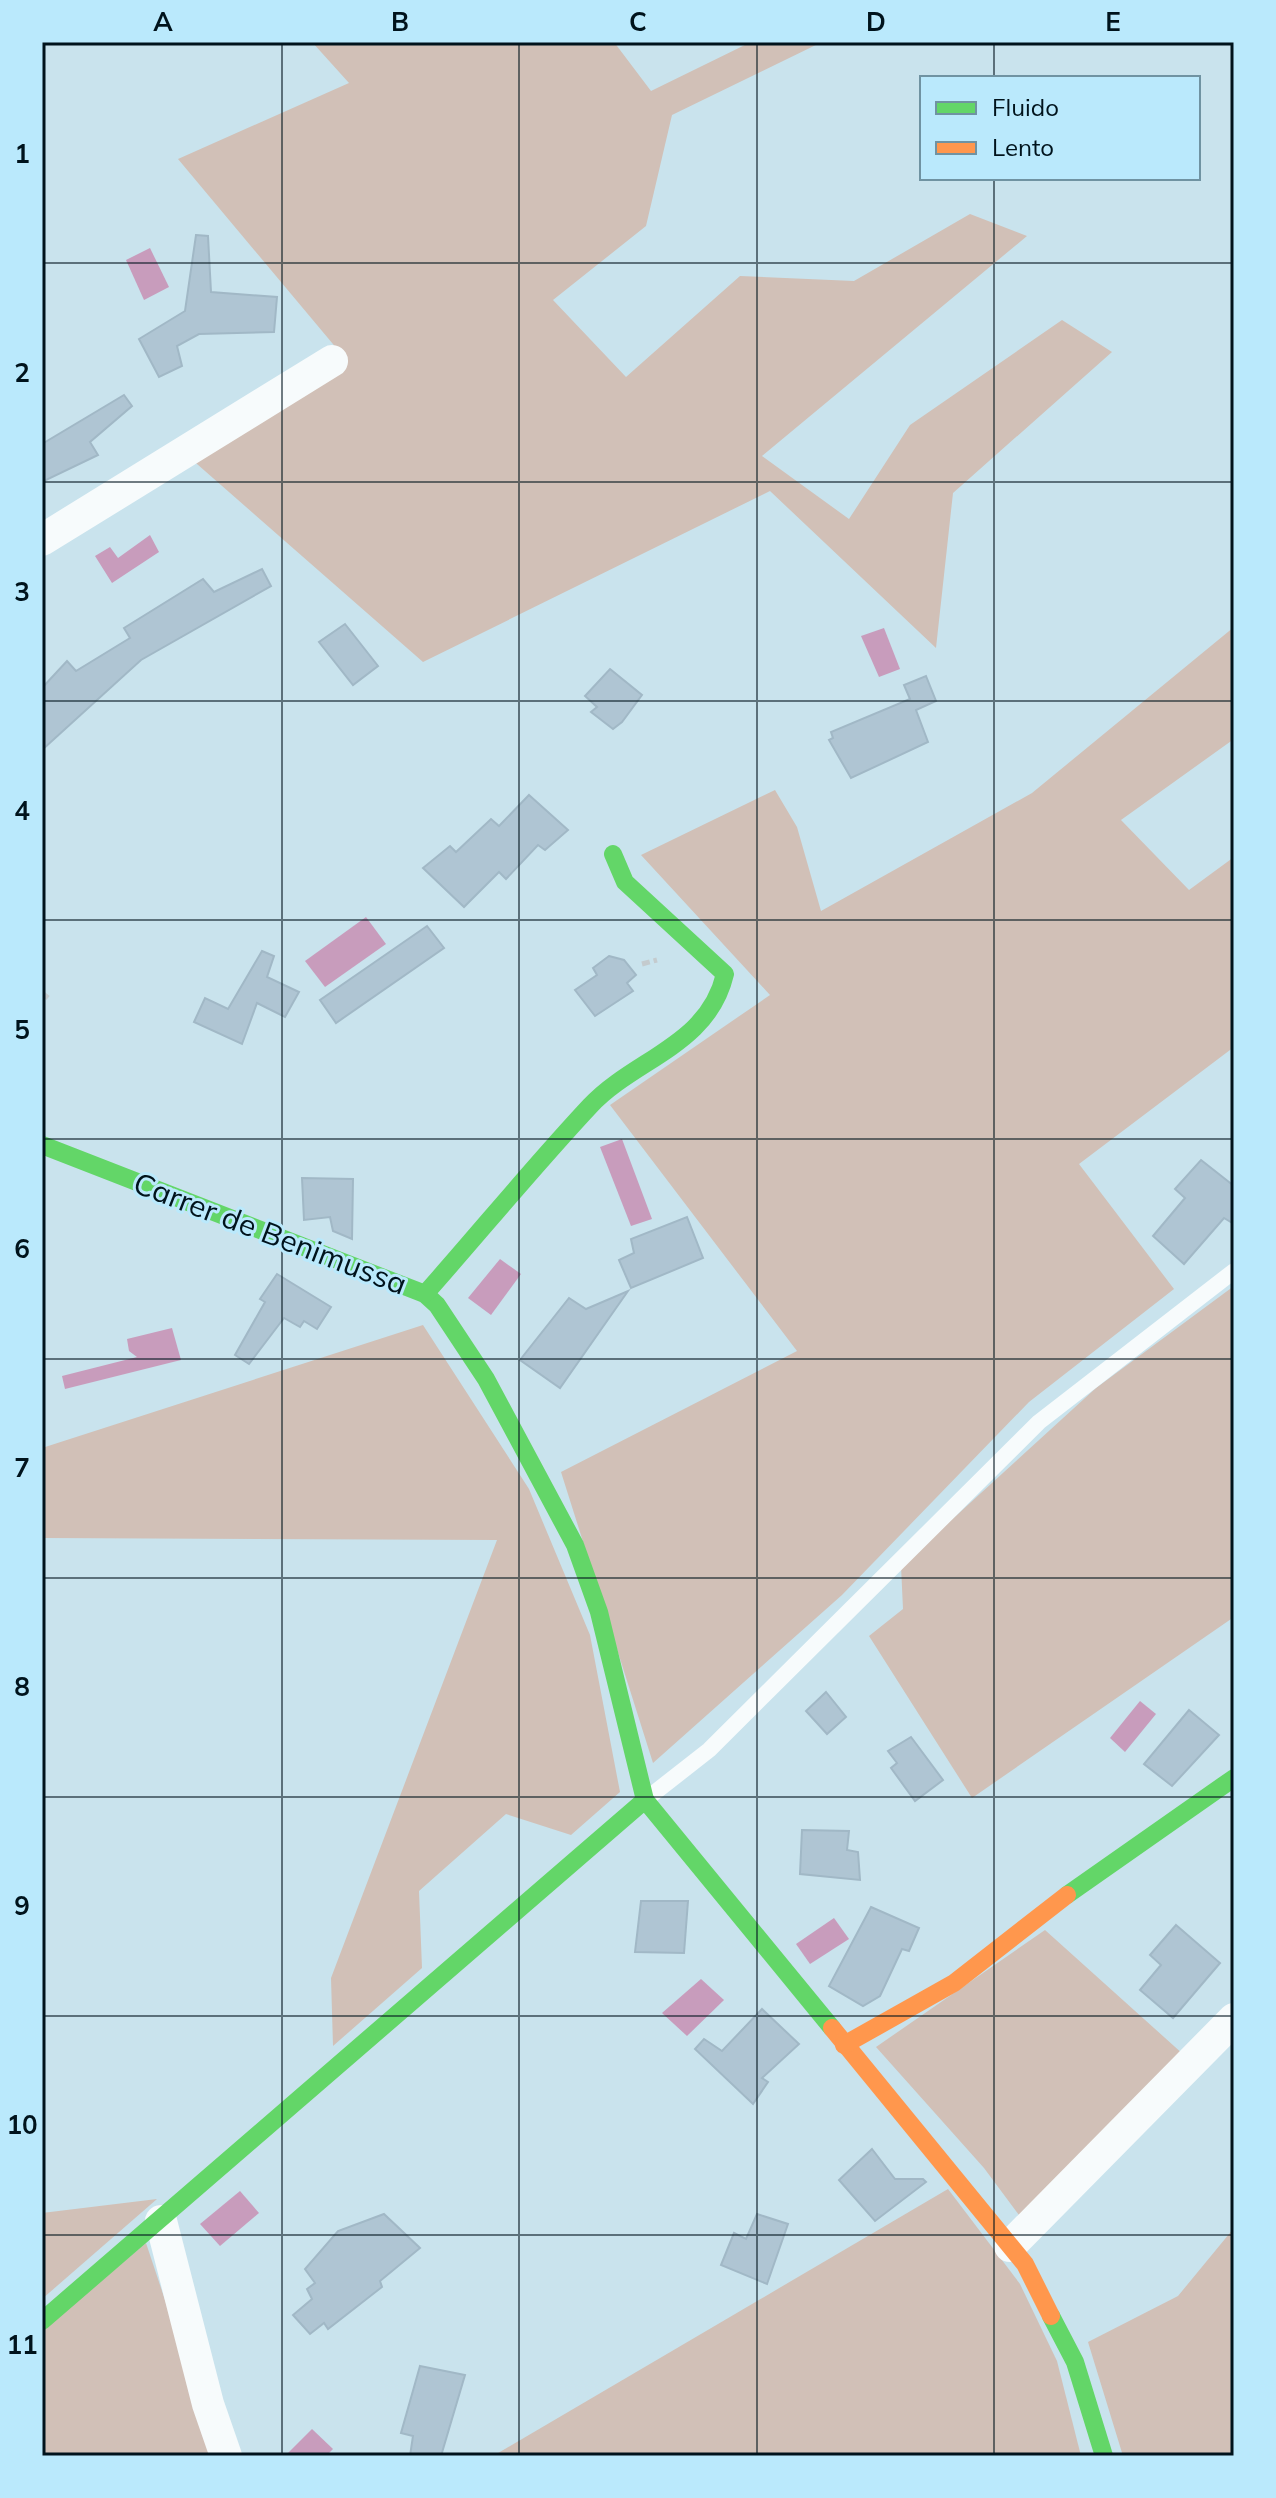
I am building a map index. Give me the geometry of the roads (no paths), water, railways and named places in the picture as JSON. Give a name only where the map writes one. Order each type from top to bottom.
[{"type":"street","points":[[42,540],[332,361]]},
{"type":"street","points":[[425,1294],[593,1103],[694,1030],[719,1000],[725,974],[625,882],[613,854]]},
{"type":"street","name":"Carrer de Benimussa","points":[[42,1145],[425,1294],[437,1305],[486,1379],[575,1545],[599,1612],[645,1800]]},
{"type":"street","points":[[844,2045],[954,1983],[1072,1891],[1234,1778]]},
{"type":"street","points":[[42,2321],[645,1800],[1025,2264],[1075,2362],[1104,2456]]},
{"type":"street","points":[[1010,2246],[1234,2019]]},
{"type":"street","points":[[161,2221],[208,2404],[226,2456]]},
{"type":"lane","points":[[645,1800],[709,1750],[1039,1422],[1234,1271]]}]
